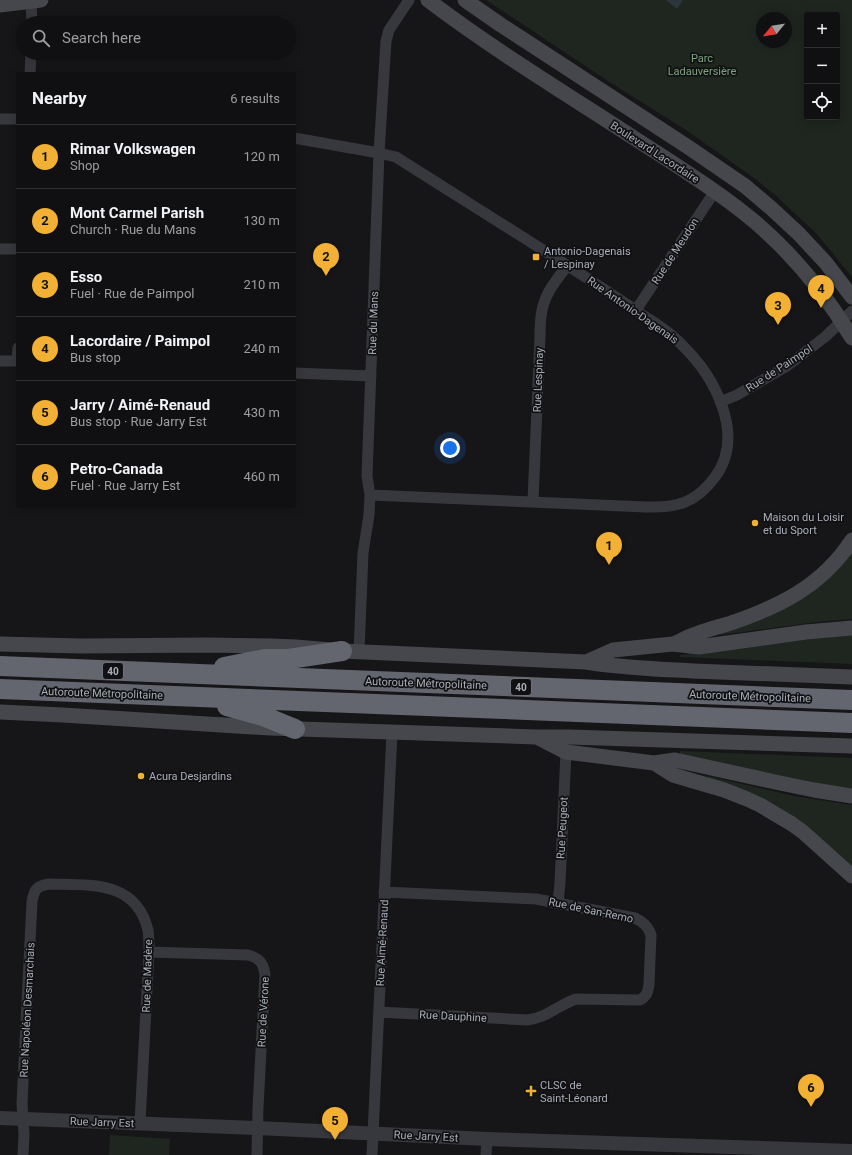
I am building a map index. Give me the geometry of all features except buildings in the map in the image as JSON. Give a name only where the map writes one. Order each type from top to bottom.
[{"type":"highway","points":[[191,674],[265,659],[289,659],[351,652]]},
{"type":"highway","name":"Autoroute Métropolitaine","points":[[0,666],[852,700]]},
{"type":"highway","name":"Autoroute Métropolitaine","points":[[0,689],[852,722]]},
{"type":"highway","points":[[192,696],[263,716],[295,729]]},
{"type":"main road","name":"Boulevard Lacordaire","points":[[428,0],[489,44],[715,191],[745,214],[782,248],[815,285],[847,316],[852,338]]},
{"type":"main road","name":"Boulevard Lacordaire","points":[[465,0],[745,186],[800,234],[826,263],[852,297]]},
{"type":"main road","points":[[0,6],[36,1]]},
{"type":"main road","points":[[672,644],[695,634],[753,615],[794,595],[821,576],[837,560],[852,540]]},
{"type":"main road","points":[[586,662],[613,650],[672,644],[699,647],[806,632],[852,628]]},
{"type":"main road","points":[[0,644],[81,646],[272,646],[351,652],[586,662],[654,669],[852,677]]},
{"type":"main road","points":[[0,712],[295,729],[852,746]]},
{"type":"main road","points":[[536,737],[566,752],[654,763],[675,760],[814,790],[852,796]]},
{"type":"main road","points":[[654,763],[673,775],[724,790],[760,805],[797,828],[814,841],[852,876]]},
{"type":"street","name":"Rue du Mans","points":[[351,652],[369,515],[370,495],[367,476],[379,153],[387,36],[409,0]]},
{"type":"street","points":[[33,16],[36,1]]},
{"type":"street","points":[[30,72],[31,60]]},
{"type":"street","points":[[0,119],[16,119]]},
{"type":"street","name":"Rue Antonio-Dagenais","points":[[296,138],[396,157],[636,310],[672,336],[690,353],[704,371],[720,402],[728,430],[727,451],[719,472],[708,486],[694,498],[672,506],[661,507],[370,495]]},
{"type":"street","name":"Rue de Meudon","points":[[636,310],[715,191]]},
{"type":"street","points":[[0,249],[16,249]]},
{"type":"street","name":"Rue Lespinay","points":[[533,502],[542,312],[544,302],[548,294],[567,266]]},
{"type":"street","name":"Rue de Paimpol","points":[[720,402],[737,395],[787,366],[825,337],[847,316]]},
{"type":"street","points":[[0,361],[16,361]]},
{"type":"street","points":[[296,373],[371,376]]},
{"type":"street","name":"Rue Aimé-Renaud","points":[[372,1155],[392,732]]},
{"type":"street","name":"Rue Peugeot","points":[[558,903],[566,752]]},
{"type":"street","name":"Rue de Madère","points":[[32,902],[33,894],[37,888],[43,885],[94,885],[109,888],[122,893],[132,901],[140,911],[145,921],[148,931],[149,952],[140,1123]]},
{"type":"street","name":"Rue de San-Remo","points":[[384,892],[536,899],[635,918],[642,921],[648,928],[650,935],[648,991],[645,998],[640,1000],[576,999],[567,1002],[546,1015],[528,1020]]},
{"type":"street","name":"Rue Napoléon Desmarchais","points":[[23,1155],[23,1095],[32,902]]},
{"type":"street","name":"Rue de Vérone","points":[[149,952],[248,955],[260,961],[264,967],[265,974],[258,1128]]},
{"type":"street","name":"Rue Dauphine","points":[[378,1012],[528,1020]]},
{"type":"street","name":"Rue Jarry Est","points":[[0,1118],[373,1133],[718,1151],[852,1151]]},
{"type":"street","points":[[258,1128],[258,1155]]},
{"type":"street","points":[[486,1155],[487,1139]]},
{"type":"green space","name":"Parc Ladauversière","points":[[486,0],[852,0],[852,277],[817,234],[775,195],[754,178],[686,130],[608,81]]},
{"type":"green space","points":[[852,551],[852,619],[816,622],[721,635],[720,633]]},
{"type":"green space","points":[[852,635],[852,664],[680,657],[680,655]]},
{"type":"green space","points":[[680,751],[852,758],[852,789],[744,769],[680,754]]},
{"type":"green space","points":[[708,776],[794,796],[852,805],[852,867],[706,778]]},
{"type":"green space","points":[[110,1135],[170,1139],[169,1155],[109,1155]]},
{"type":"shaded area","points":[[666,0],[683,0],[677,9]]},
{"type":"place","name":"Antonio-Dagenais / Lespinay","points":[[536,257]]},
{"type":"place","name":"Mont Carmel Parish","points":[[326,276]]},
{"type":"place","name":"Lacordaire / Paimpol","points":[[821,308]]},
{"type":"place","name":"Esso","points":[[778,325]]},
{"type":"place","name":"Maison du Loisir et du Sport","points":[[755,523]]},
{"type":"place","name":"Rimar Volkswagen","points":[[609,565]]},
{"type":"place","name":"Acura Desjardins","points":[[141,776]]},
{"type":"place","name":"CLSC de Saint-Léonard","points":[[531,1091]]},
{"type":"place","name":"Petro-Canada","points":[[811,1107]]},
{"type":"place","name":"Jarry / Aimé-Renaud","points":[[335,1140]]}]
